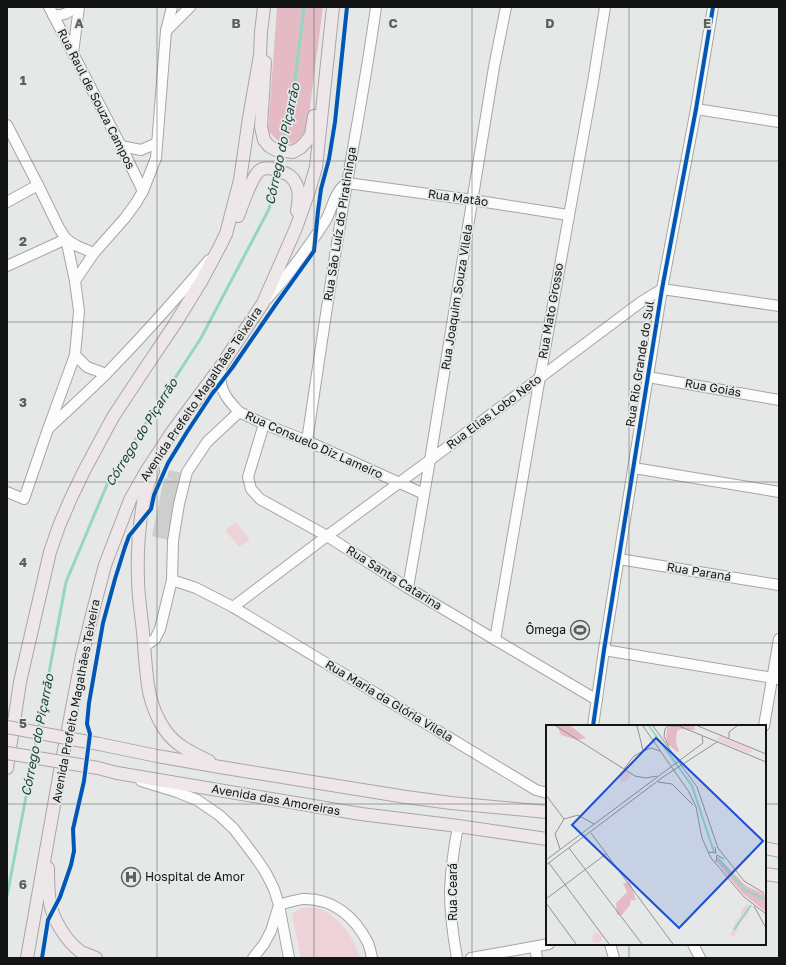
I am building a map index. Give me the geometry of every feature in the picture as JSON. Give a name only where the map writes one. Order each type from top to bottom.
[{"type":"main road","name":"Avenida Prefeito Magalhães Teixeira","points":[[46,851],[82,656],[105,565],[130,500],[164,444],[221,366],[263,303],[296,228],[309,191],[316,167],[333,7]]},
{"type":"main road","points":[[264,8],[268,28],[261,127],[264,140],[269,146],[276,150],[293,152],[306,142],[311,135],[315,105],[320,84],[327,65]]},
{"type":"main road","points":[[226,234],[240,180],[248,118],[260,55],[264,8]]},
{"type":"main road","points":[[7,768],[20,682],[50,552],[65,512],[84,471],[113,418],[202,280],[226,234],[237,219],[256,174],[260,170],[270,168],[290,175],[295,182],[299,196],[296,228]]},
{"type":"main road","points":[[164,444],[153,471],[143,503],[138,544],[138,579],[147,681],[151,702],[165,731],[172,739],[189,751],[220,767]]},
{"type":"main road","name":"Avenida das Amoreiras","points":[[7,727],[220,767],[406,797],[451,803],[546,812]]},
{"type":"main road","name":"Avenida das Amoreiras","points":[[7,753],[361,814],[546,839]]},
{"type":"main road","points":[[766,848],[779,851]]},
{"type":"main road","points":[[27,958],[46,851]]},
{"type":"main road","points":[[46,851],[50,903],[62,931],[81,952],[96,958]]},
{"type":"main road","points":[[766,874],[779,876]]},
{"type":"street","points":[[51,11],[59,16],[64,15],[76,7]]},
{"type":"street","points":[[73,53],[80,7]]},
{"type":"street","points":[[75,281],[94,253],[125,218],[136,203],[143,191],[156,158],[166,31],[172,7]]},
{"type":"street","points":[[166,31],[190,7]]},
{"type":"street","name":"Rua São Luíz do Piratininga","points":[[307,441],[326,313],[371,46],[376,7]]},
{"type":"street","name":"Rua Joaquim Souza Vilela","points":[[408,588],[494,67],[506,7]]},
{"type":"street","name":"Rua Mato Grosso","points":[[495,640],[605,7]]},
{"type":"street","name":"Rua Rio Grande do Sul","points":[[593,725],[662,289],[696,108],[713,7]]},
{"type":"street","name":"Rua Raul de Souza Campos","points":[[51,11],[143,191]]},
{"type":"street","points":[[696,108],[779,122]]},
{"type":"street","points":[[7,125],[66,240],[75,281],[79,310],[76,355],[24,498],[7,492]]},
{"type":"street","points":[[121,146],[141,150],[157,143]]},
{"type":"street","points":[[263,303],[289,274],[307,249],[327,218],[336,195],[341,187],[347,183]]},
{"type":"street","name":"Rua Matão","points":[[347,183],[473,200],[568,215]]},
{"type":"street","points":[[7,202],[38,185]]},
{"type":"street","points":[[66,240],[94,253]]},
{"type":"street","points":[[7,266],[66,240]]},
{"type":"street","points":[[48,429],[136,344],[219,248]]},
{"type":"street","points":[[662,289],[779,306]]},
{"type":"street","name":"Rua Elias Lobo Neto","points":[[233,607],[640,302],[662,289]]},
{"type":"street","points":[[76,355],[87,367],[106,374]]},
{"type":"street","points":[[221,366],[221,382],[224,392],[229,401],[239,412]]},
{"type":"street","name":"Rua Goiás","points":[[648,377],[779,400]]},
{"type":"street","name":"Rua Consuelo Diz Lameiro","points":[[145,646],[155,638],[160,629],[172,580],[173,541],[179,504],[187,472],[207,442],[239,412],[400,482],[424,494]]},
{"type":"street","name":"Rua Santa Catarina","points":[[264,424],[248,477],[251,488],[260,499],[326,536],[408,588],[597,700]]},
{"type":"street","points":[[634,468],[779,492]]},
{"type":"street","name":"Rua Paraná","points":[[619,559],[779,585]]},
{"type":"street","points":[[172,580],[196,588],[233,607]]},
{"type":"street","name":"Rua Maria da Glória Vilela","points":[[233,607],[536,790],[546,793]]},
{"type":"street","points":[[764,725],[776,678],[779,638]]},
{"type":"street","points":[[604,650],[776,678]]},
{"type":"street","points":[[117,773],[197,800],[219,815],[234,829],[256,858],[274,889],[289,958]]},
{"type":"street","name":"Rua Ceará","points":[[457,958],[450,890],[458,826]]},
{"type":"street","points":[[278,905],[301,899],[316,900],[331,904],[346,913],[357,925],[368,944],[372,958]]},
{"type":"street","points":[[253,958],[264,944],[271,931],[278,905]]},
{"type":"street","points":[[471,958],[546,945]]},
{"type":"street","points":[[610,945],[614,958]]},
{"type":"street","points":[[694,945],[700,958]]},
{"type":"street","points":[[535,947],[537,958]]},
{"type":"shaded area","points":[[277,7],[323,7],[307,130],[294,144],[278,141],[268,131]]},
{"type":"shaded area","points":[[236,522],[250,539],[239,547],[225,530]]},
{"type":"shaded area","points":[[301,908],[312,908],[326,911],[350,935],[360,958],[301,958],[292,914]]},
{"type":"building","points":[[169,470],[182,473],[168,540],[152,536],[164,478],[172,480],[167,478]]},
{"type":"waterway","name":"Córrego do Piçarrão","points":[[282,147],[294,88],[304,7]]},
{"type":"waterway","name":"Córrego do Piçarrão","points":[[278,167],[281,153]]},
{"type":"waterway","name":"Córrego do Piçarrão","points":[[38,731],[66,582],[109,480],[201,338],[269,209],[277,172]]},
{"type":"waterway","name":"Córrego do Piçarrão","points":[[34,754],[37,736]]},
{"type":"waterway","name":"Córrego do Piçarrão","points":[[7,896],[33,760]]},
{"type":"cycle path","points":[[42,958],[48,920],[60,897],[71,865],[74,851],[73,829],[84,781],[90,734],[87,724],[89,703],[103,623],[125,547],[129,536],[151,509],[154,495],[168,463],[187,432],[212,394],[314,251],[321,189],[329,159],[335,122],[347,7]]},
{"type":"cycle path","points":[[593,725],[662,289],[696,109],[713,7]]},
{"type":"place","name":"Ômega","points":[[580,630]]},
{"type":"place","name":"Hospital de Amor","points":[[131,877]]}]
